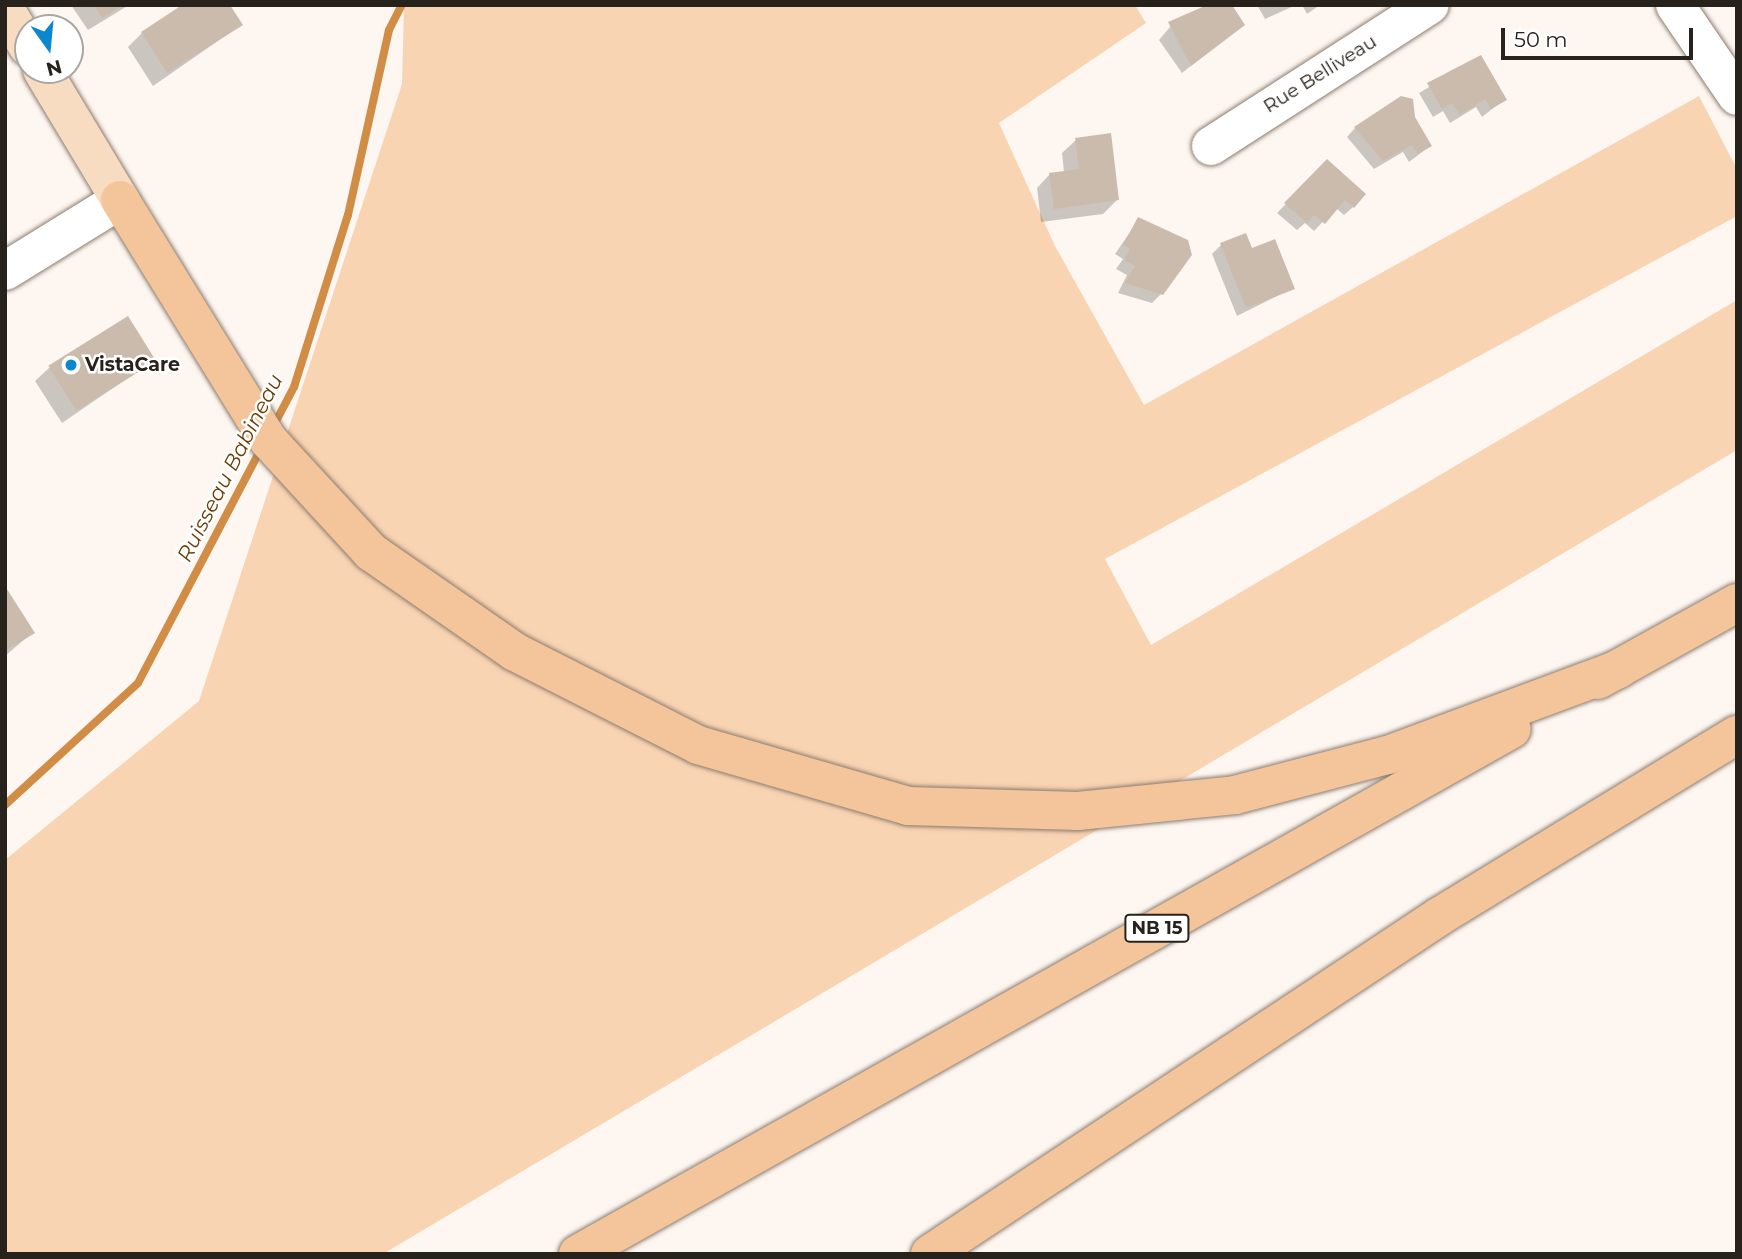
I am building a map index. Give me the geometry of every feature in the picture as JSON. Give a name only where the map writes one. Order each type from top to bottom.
[{"type":"highway","points":[[120,200],[269,441],[371,552],[515,652],[698,745],[908,806],[1078,811],[1273,785],[1388,755],[1619,669]]},
{"type":"highway","name":"NB 15","points":[[578,1254],[1737,603]]},
{"type":"highway","points":[[930,1254],[1440,916],[1737,735]]},
{"type":"main road","points":[[50,84],[120,200]]},
{"type":"street","name":"Rue Belliveau","points":[[1211,146],[1430,5]]},
{"type":"street","points":[[1683,17],[1737,96]]},
{"type":"street","points":[[5,271],[120,200]]},
{"type":"shaded area","points":[[404,5],[1135,5],[1146,23],[999,123],[1055,246],[1144,405],[1699,96],[1737,169],[1737,216],[1105,559],[1151,645],[1737,300],[1737,450],[383,1254],[5,1254],[5,860],[199,701],[402,84]]},
{"type":"building","points":[[94,5],[123,5],[102,18]]},
{"type":"building","points":[[182,5],[230,5],[243,25],[167,73],[141,32]]},
{"type":"building","points":[[1207,5],[1232,5],[1245,25],[1191,66],[1168,22]]},
{"type":"building","points":[[1481,55],[1507,100],[1491,109],[1485,99],[1460,115],[1452,103],[1442,109],[1427,83]]},
{"type":"building","points":[[1401,96],[1413,99],[1415,117],[1432,146],[1418,154],[1412,145],[1383,161],[1354,127]]},
{"type":"building","points":[[1111,133],[1119,200],[1054,209],[1049,173],[1079,169],[1075,138]]},
{"type":"building","points":[[1327,159],[1366,194],[1354,208],[1345,200],[1325,224],[1314,215],[1307,223],[1284,203]]},
{"type":"building","points":[[1138,217],[1188,240],[1192,255],[1163,295],[1125,283],[1135,266],[1124,260],[1130,249],[1123,245]]},
{"type":"building","points":[[1246,233],[1252,248],[1275,239],[1295,289],[1246,308],[1220,243]]},
{"type":"building","points":[[128,316],[156,361],[76,411],[48,366]]},
{"type":"building","points":[[5,586],[35,633],[5,651]]},
{"type":"waterway","name":"Ruisseau Babineau","points":[[274,425],[294,387],[348,215],[389,30],[402,5]]},
{"type":"waterway","name":"Ruisseau Babineau","points":[[5,805],[138,683],[261,449]]},
{"type":"place","name":"VistaCare","points":[[71,365]]}]
